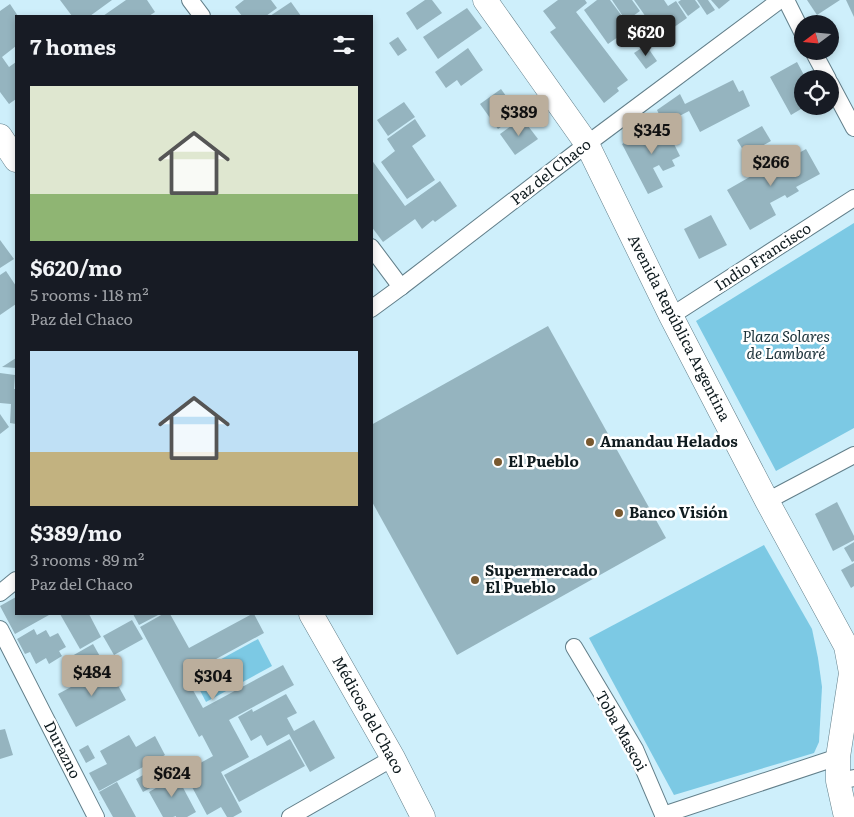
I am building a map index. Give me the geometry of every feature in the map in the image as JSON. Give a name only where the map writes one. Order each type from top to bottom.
[{"type":"main road","name":"Avenida República Argentina","points":[[485,0],[587,144],[671,316],[767,501],[850,646],[851,673],[838,757],[846,780],[846,817]]},
{"type":"main road","points":[[0,136],[15,158]]},
{"type":"main road","name":"Médicos del Chaco","points":[[312,615],[393,758],[423,817]]},
{"type":"street","points":[[190,0],[201,15]]},
{"type":"street","name":"Paz del Chaco","points":[[373,308],[780,0]]},
{"type":"street","points":[[786,0],[794,16]]},
{"type":"street","points":[[839,100],[854,128]]},
{"type":"street","name":"Indio Francisco","points":[[671,316],[854,198]]},
{"type":"street","points":[[373,250],[401,288]]},
{"type":"street","points":[[767,501],[854,455]]},
{"type":"street","points":[[0,593],[15,581]]},
{"type":"street","name":"Durazno","points":[[0,628],[96,817]]},
{"type":"street","name":"Toba Mascoi","points":[[574,648],[635,749],[664,816]]},
{"type":"street","points":[[664,816],[838,757]]},
{"type":"street","points":[[290,817],[393,758]]},
{"type":"green space","name":"Plaza Solares de Lambaré","points":[[854,223],[854,428],[776,471],[696,321]]},
{"type":"green space","points":[[764,545],[812,629],[822,687],[819,742],[814,753],[674,795],[589,638]]},
{"type":"green space","points":[[258,639],[272,666],[206,702],[192,675]]},
{"type":"building","points":[[60,0],[112,0],[91,15],[71,15]]},
{"type":"building","points":[[126,0],[147,0],[155,12],[150,15],[104,15]]},
{"type":"building","points":[[244,0],[271,0],[277,8],[267,15],[241,15],[235,7]]},
{"type":"building","points":[[425,0],[432,0],[442,13],[417,30],[406,13]]},
{"type":"building","points":[[558,0],[585,0],[587,3],[576,12],[628,80],[617,88],[619,91],[604,103],[550,32],[556,28],[543,11]]},
{"type":"building","points":[[597,0],[610,0],[631,28],[608,44],[584,10]]},
{"type":"building","points":[[612,0],[632,0],[640,11],[626,21]]},
{"type":"building","points":[[634,0],[664,0],[668,6],[676,1],[687,18],[660,37]]},
{"type":"building","points":[[681,0],[695,0],[700,7],[688,16],[678,2]]},
{"type":"building","points":[[697,0],[708,0],[715,10],[707,15]]},
{"type":"building","points":[[711,0],[730,0],[719,9]]},
{"type":"building","points":[[807,0],[840,0],[817,15]]},
{"type":"building","points":[[846,0],[854,0],[854,17]]},
{"type":"building","points":[[291,2],[300,15],[272,15]]},
{"type":"building","points":[[10,4],[17,15],[15,15],[15,47],[2,57],[9,67],[15,63],[15,100],[9,104],[0,92],[0,11]]},
{"type":"building","points":[[467,8],[482,28],[438,59],[423,37]]},
{"type":"building","points":[[398,37],[407,50],[398,56],[389,43]]},
{"type":"building","points":[[646,45],[657,61],[646,69],[634,53]]},
{"type":"building","points":[[468,48],[483,70],[461,86],[457,80],[446,88],[435,72]]},
{"type":"building","points":[[797,62],[801,70],[794,70],[794,113],[791,115],[770,77]]},
{"type":"building","points":[[733,80],[739,92],[743,90],[750,106],[700,132],[689,111],[664,124],[657,110],[680,94],[685,104]]},
{"type":"building","points":[[501,89],[519,114],[498,129],[480,104]]},
{"type":"building","points":[[404,102],[415,117],[388,136],[377,120]]},
{"type":"building","points":[[522,118],[538,139],[515,155],[500,134]]},
{"type":"building","points":[[415,119],[426,136],[412,146],[435,180],[407,199],[381,162],[395,151],[387,139]]},
{"type":"building","points":[[661,124],[665,126],[680,156],[672,160],[675,166],[663,171],[659,165],[653,168],[663,187],[648,194],[622,144]]},
{"type":"building","points":[[762,126],[771,141],[746,155],[737,140]]},
{"type":"building","points":[[806,149],[820,174],[796,187],[799,191],[787,198],[785,195],[770,203],[776,215],[750,230],[727,190],[781,159],[783,162]]},
{"type":"building","points":[[373,162],[405,206],[440,181],[457,206],[422,229],[415,219],[383,242],[373,229]]},
{"type":"building","points":[[711,215],[727,245],[699,259],[684,229]]},
{"type":"building","points":[[0,240],[14,259],[0,268]]},
{"type":"building","points":[[6,271],[15,284],[15,305],[0,315],[0,275]]},
{"type":"building","name":"El Pueblo","points":[[548,326],[666,538],[457,655],[373,504],[373,424]]},
{"type":"building","points":[[15,359],[15,368],[2,367]]},
{"type":"building","points":[[0,373],[15,375],[15,424],[10,423],[11,404],[0,403]]},
{"type":"building","points":[[0,414],[9,427],[0,434]]},
{"type":"building","points":[[837,502],[854,536],[854,540],[833,551],[815,514]]},
{"type":"building","points":[[854,542],[854,561],[852,562],[844,548]]},
{"type":"building","points":[[854,563],[854,586],[851,588],[841,570]]},
{"type":"building","points":[[15,598],[15,615],[49,615],[15,634],[0,606]]},
{"type":"building","points":[[61,615],[90,615],[101,637],[80,649]]},
{"type":"building","points":[[134,615],[158,615],[139,625]]},
{"type":"building","points":[[161,615],[171,615],[189,648],[250,615],[255,615],[264,633],[185,676],[203,708],[283,665],[294,685],[229,720],[249,757],[221,772],[242,812],[233,817],[227,817],[221,807],[207,815],[184,772],[213,756],[202,735],[199,737],[140,627]]},
{"type":"building","points":[[132,620],[143,639],[114,655],[103,636]]},
{"type":"building","points":[[34,629],[37,635],[46,630],[50,637],[58,633],[66,647],[59,651],[62,656],[49,664],[46,658],[36,664],[30,652],[25,654],[17,639]]},
{"type":"building","points":[[93,644],[106,667],[84,679],[72,656]]},
{"type":"building","points":[[108,667],[126,700],[76,727],[58,694]]},
{"type":"building","points":[[286,694],[297,713],[287,718],[294,731],[314,720],[335,758],[310,772],[289,734],[267,746],[261,735],[251,741],[238,717],[252,709],[253,712]]},
{"type":"building","points":[[5,729],[13,755],[0,759],[0,730]]},
{"type":"building","points":[[129,735],[136,747],[155,736],[165,755],[99,791],[89,773],[107,764],[100,751]]},
{"type":"building","points":[[290,739],[305,766],[239,802],[224,775]]},
{"type":"building","points":[[88,745],[95,758],[86,763],[79,750]]},
{"type":"building","points":[[172,767],[196,812],[187,817],[163,817],[149,792],[168,781],[164,772]]},
{"type":"building","points":[[145,774],[152,787],[143,792],[136,779]]},
{"type":"building","points":[[117,782],[136,817],[113,817],[99,792]]},
{"type":"place","name":"Amandau Helados","points":[[590,442]]},
{"type":"place","name":"El Pueblo","points":[[498,462]]},
{"type":"place","name":"Banco Visión","points":[[619,513]]},
{"type":"place","name":"Supermercado El Pueblo","points":[[475,580]]}]
